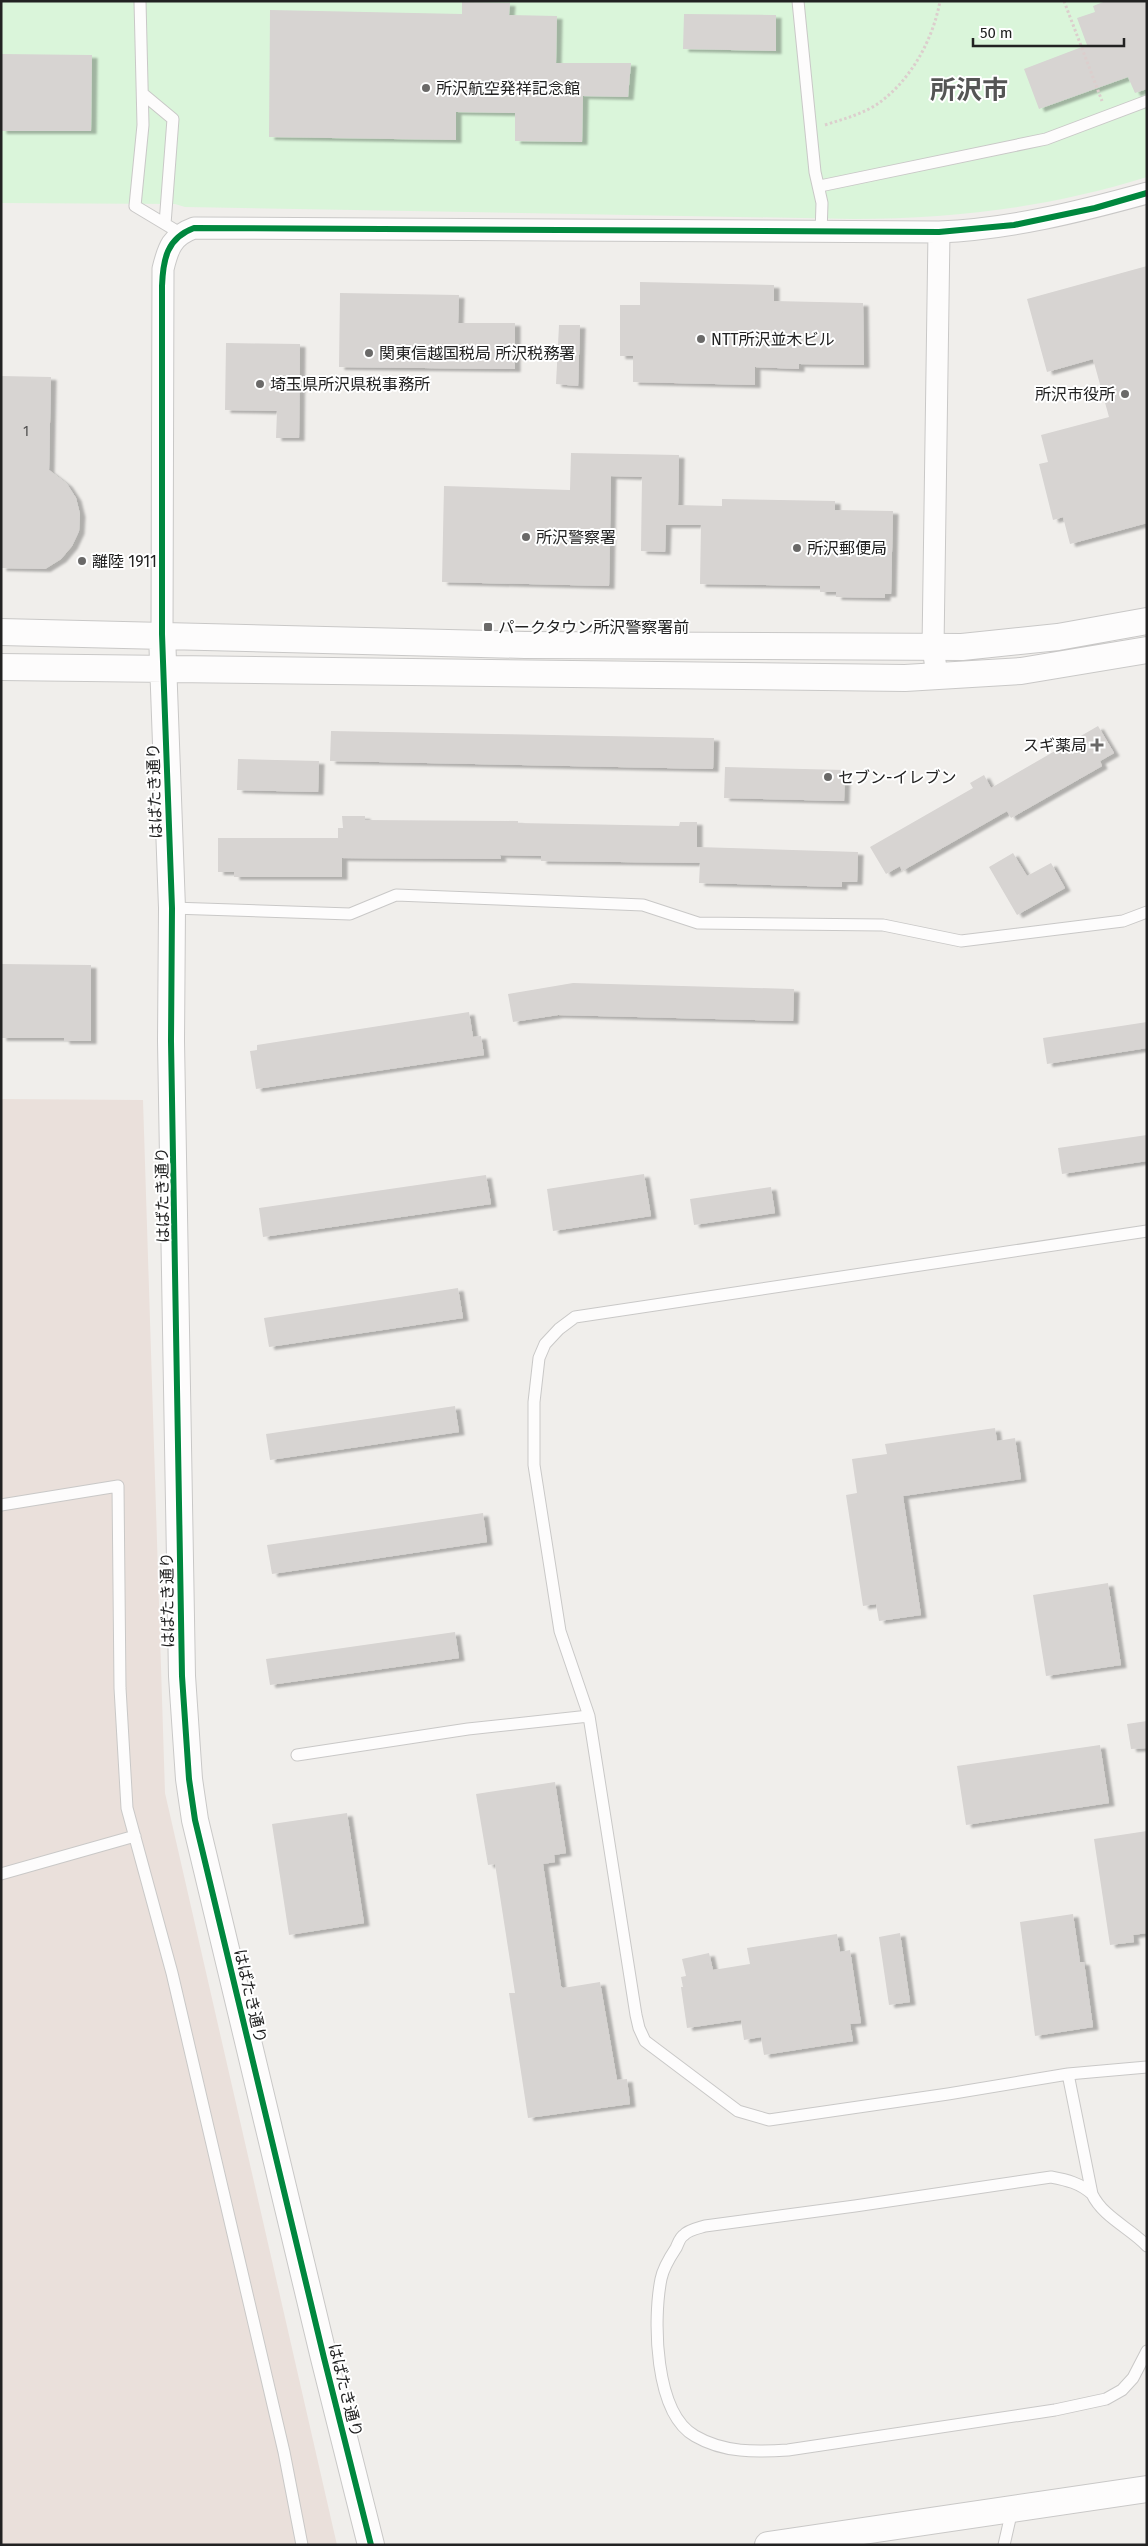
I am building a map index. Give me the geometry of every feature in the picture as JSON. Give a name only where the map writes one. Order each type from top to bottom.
[{"type":"street","points":[[162,634],[163,269],[172,244],[173,228],[821,234],[939,232],[1014,225],[1095,208],[1147,193]]},
{"type":"street","points":[[937,675],[934,648],[939,232]]},
{"type":"street","points":[[1,632],[162,634],[525,645],[934,648],[1049,638],[1147,620]]},
{"type":"street","name":"はばたき通り","points":[[162,634],[172,908],[172,1041],[182,1676],[189,1779],[195,1820],[371,2545]]},
{"type":"street","points":[[1,667],[164,671],[905,678],[937,675],[986,675],[1021,671],[1147,650]]},
{"type":"street","points":[[768,2545],[1147,2489]]},
{"type":"lane","points":[[140,1],[143,125],[136,206],[173,228]]},
{"type":"lane","points":[[798,1],[808,114],[812,129],[815,172],[820,186],[822,203],[821,234]]},
{"type":"lane","points":[[143,94],[174,119],[173,228]]},
{"type":"lane","points":[[820,186],[1046,139],[1147,101]]},
{"type":"lane","points":[[172,908],[350,914],[396,895],[415,895],[643,905],[698,923],[883,925],[961,941],[1123,921],[1147,912]]},
{"type":"lane","points":[[1147,1231],[591,1313],[575,1317],[559,1329],[545,1344],[536,1368],[534,1465],[560,1631],[589,1716],[639,2028],[645,2042],[738,2111],[769,2120],[948,2094],[1068,2074],[1147,2067]]},
{"type":"lane","points":[[1,1505],[118,1486],[120,1688],[127,1808],[172,1973],[284,2452],[302,2545]]},
{"type":"lane","points":[[297,1755],[468,1729],[589,1716]]},
{"type":"lane","points":[[1,1874],[134,1836]]},
{"type":"lane","points":[[1068,2074],[1092,2194],[1096,2202],[1107,2213],[1147,2246]]},
{"type":"lane","points":[[1092,2194],[1084,2186],[1070,2180],[1051,2177],[705,2226],[684,2235],[661,2277],[657,2312],[656,2343],[673,2410],[694,2436],[711,2443],[748,2452],[788,2450],[1055,2410],[1106,2399],[1122,2390],[1133,2378],[1147,2351]]},
{"type":"lane","points":[[1004,2545],[1012,2510]]},
{"type":"path","points":[[812,129],[856,116],[877,104],[892,90],[923,52],[932,33],[940,1]]},
{"type":"path","points":[[1064,1],[1108,116]]},
{"type":"shaded area","points":[[1,1099],[143,1100],[165,1793],[337,2545],[1,2545]]},
{"type":"green space","points":[[1,1],[1147,1],[1147,177],[1074,197],[1038,204],[966,213],[854,219],[185,207],[175,204],[1,203]]},
{"type":"building","points":[[1106,1],[1147,1],[1147,89],[1135,93],[1128,77],[1039,109],[1024,69],[1087,45],[1077,18],[1095,12],[1093,6]]},
{"type":"building","name":"所沢航空発祥記念館","points":[[462,2],[510,3],[509,15],[557,16],[556,63],[631,63],[628,97],[583,96],[582,142],[515,141],[515,113],[456,112],[456,140],[269,137],[270,10],[462,14]]},
{"type":"building","points":[[684,14],[776,15],[776,51],[683,49]]},
{"type":"building","points":[[1,54],[92,55],[91,131],[1,131]]},
{"type":"building","name":"所沢市役所","points":[[1147,266],[1147,523],[1070,544],[1063,517],[1053,520],[1039,464],[1048,462],[1041,435],[1109,417],[1093,359],[1047,372],[1027,299]]},
{"type":"building","name":"NTT所沢並木ビル","points":[[640,282],[774,285],[774,301],[863,303],[864,365],[799,364],[799,369],[755,367],[755,385],[633,382],[633,356],[620,356],[620,305],[640,305]]},
{"type":"building","points":[[340,293],[459,295],[458,323],[515,323],[515,369],[339,367]]},
{"type":"building","points":[[559,325],[580,325],[578,386],[556,384]]},
{"type":"building","points":[[226,343],[300,344],[299,438],[276,438],[277,411],[225,410]]},
{"type":"building","points":[[1,376],[51,377],[49,470],[67,484],[76,498],[80,514],[79,531],[72,546],[61,559],[45,569],[1,568]]},
{"type":"building","points":[[571,453],[679,455],[678,505],[722,506],[722,499],[835,501],[835,510],[893,511],[891,594],[885,594],[885,598],[836,597],[836,592],[820,592],[820,586],[700,584],[701,525],[666,525],[665,552],[641,551],[642,477],[611,476],[609,586],[442,582],[444,486],[570,490]]},
{"type":"building","points":[[1098,726],[1114,753],[1100,761],[1102,766],[1011,818],[1007,811],[902,871],[900,866],[886,874],[870,847],[973,788],[970,783],[984,775],[991,788]]},
{"type":"building","points":[[331,731],[714,738],[713,769],[330,761]]},
{"type":"building","points":[[238,759],[319,761],[318,792],[237,790]]},
{"type":"building","points":[[725,767],[845,770],[844,801],[724,798]]},
{"type":"building","points":[[342,816],[365,816],[365,820],[518,821],[518,823],[679,826],[680,822],[697,822],[697,847],[858,852],[857,882],[842,882],[842,887],[699,883],[700,863],[541,861],[541,856],[500,855],[501,859],[342,858],[342,877],[234,877],[234,872],[218,872],[218,838],[338,838],[338,828],[343,828]]},
{"type":"building","points":[[1013,853],[1027,876],[1051,863],[1065,888],[1017,915],[989,867]]},
{"type":"building","points":[[1,964],[91,965],[91,1041],[64,1041],[64,1038],[1,1038]]},
{"type":"building","points":[[573,983],[794,989],[793,1021],[558,1015],[513,1022],[508,994]]},
{"type":"building","points":[[469,1012],[473,1037],[481,1036],[484,1055],[256,1089],[250,1051],[257,1050],[257,1045]]},
{"type":"building","points":[[1147,1022],[1147,1048],[1047,1064],[1043,1038]]},
{"type":"building","points":[[1147,1135],[1147,1161],[1062,1174],[1058,1148]]},
{"type":"building","points":[[644,1174],[651,1216],[553,1231],[547,1189]]},
{"type":"building","points":[[486,1175],[491,1204],[263,1237],[259,1208]]},
{"type":"building","points":[[771,1187],[775,1213],[694,1225],[690,1199]]},
{"type":"building","points":[[458,1288],[463,1318],[269,1347],[264,1318]]},
{"type":"building","points":[[455,1406],[459,1432],[270,1460],[266,1434]]},
{"type":"building","points":[[995,1428],[997,1441],[1015,1438],[1021,1479],[903,1496],[921,1615],[879,1621],[876,1604],[863,1606],[846,1495],[857,1493],[852,1459],[887,1454],[885,1444]]},
{"type":"building","points":[[483,1513],[487,1542],[272,1574],[267,1545]]},
{"type":"building","points":[[1108,1583],[1121,1665],[1046,1676],[1033,1595]]},
{"type":"building","points":[[455,1632],[459,1658],[270,1685],[266,1659]]},
{"type":"building","points":[[1147,1721],[1147,1748],[1131,1749],[1127,1724]]},
{"type":"building","points":[[1100,1745],[1109,1803],[966,1825],[957,1766]]},
{"type":"building","points":[[555,1782],[566,1853],[554,1855],[555,1862],[543,1864],[561,1986],[563,1988],[600,1982],[617,2080],[627,2079],[630,2104],[528,2118],[509,1993],[515,1993],[495,1864],[488,1865],[476,1794]]},
{"type":"building","points":[[347,1813],[364,1923],[289,1935],[272,1824]]},
{"type":"building","points":[[1147,1831],[1147,1933],[1133,1935],[1134,1942],[1110,1945],[1094,1839]]},
{"type":"building","points":[[1073,1914],[1080,1962],[1084,1962],[1093,2027],[1035,2036],[1020,1922]]},
{"type":"building","points":[[900,1933],[910,2002],[889,2005],[879,1937]]},
{"type":"building","points":[[837,1934],[840,1952],[850,1950],[861,2023],[850,2024],[853,2041],[764,2055],[761,2037],[744,2040],[741,2020],[687,2028],[681,1987],[683,1987],[681,1977],[686,1976],[682,1959],[709,1953],[713,1970],[750,1964],[747,1948]]},
{"type":"cycle path","points":[[371,2545],[324,2358],[195,1820],[189,1779],[182,1676],[171,1041],[172,908],[162,634],[162,286],[165,258],[178,237],[194,228],[939,232],[1014,225],[1095,208],[1147,193]]},
{"type":"place","name":"所沢航空発祥記念館","points":[[426,88]]},
{"type":"place","name":"NTT所沢並木ビル","points":[[701,339]]},
{"type":"place","name":"関東信越国税局 所沢税務署","points":[[369,353]]},
{"type":"place","name":"埼玉県所沢県税事務所","points":[[260,384]]},
{"type":"place","name":"所沢市役所","points":[[1125,394]]},
{"type":"place","name":"所沢警察署","points":[[526,537]]},
{"type":"place","name":"所沢郵便局","points":[[797,548]]},
{"type":"place","name":"離陸 1911","points":[[82,561]]},
{"type":"place","name":"パークタウン所沢警察署前","points":[[488,627]]},
{"type":"place","name":"スギ薬局","points":[[1097,745]]},
{"type":"place","name":"セブン-イレブン","points":[[828,777]]},
{"type":"district","name":"所沢市","points":[[969,90]]}]
